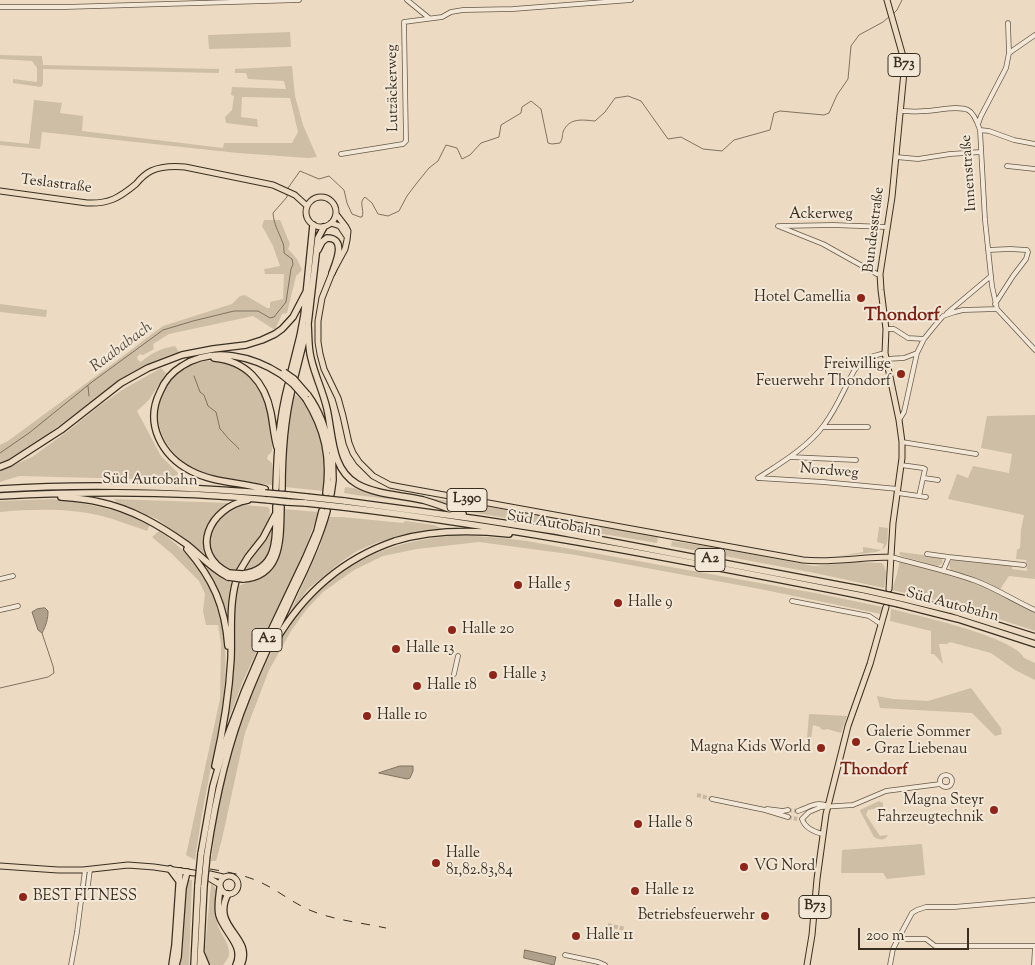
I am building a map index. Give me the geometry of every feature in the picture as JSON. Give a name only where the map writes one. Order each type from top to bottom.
[{"type":"highway","points":[[308,324],[293,374],[300,336],[314,225]]},
{"type":"highway","points":[[324,227],[318,238],[308,338],[311,359],[327,408],[332,440],[337,459],[343,471],[350,479],[367,488],[424,500],[477,519]]},
{"type":"highway","points":[[317,254],[320,244],[324,240],[331,238],[336,241],[339,247],[332,273]]},
{"type":"highway","points":[[0,467],[10,464],[61,430],[121,383],[148,368],[182,355],[246,345],[275,334],[293,317],[306,292]]},
{"type":"highway","points":[[207,350],[243,354],[266,362],[294,379],[320,414],[332,450]]},
{"type":"highway","points":[[279,490],[264,491],[213,479],[190,470],[168,454],[159,438],[154,422],[155,403],[163,385],[172,374],[190,362],[211,355],[224,355],[249,359],[283,373]]},
{"type":"highway","points":[[204,357],[226,360],[243,367],[251,373],[267,397],[277,447]]},
{"type":"highway","points":[[290,387],[283,437],[279,490],[277,447],[283,404],[290,387]]},
{"type":"highway","points":[[307,396],[320,425],[326,447],[328,493],[333,480],[332,440]]},
{"type":"highway","name":"Süd Autobahn","points":[[0,489],[107,486],[264,491]]},
{"type":"highway","name":"Süd Autobahn","points":[[279,490],[288,498]]},
{"type":"highway","name":"Süd Autobahn","points":[[0,496],[101,492],[269,500],[288,498],[477,519],[607,541],[959,613],[1035,637]]},
{"type":"highway","points":[[47,494],[100,502],[129,511],[152,521],[166,530],[187,545],[218,572],[250,578],[268,568],[276,557],[280,540],[278,508],[263,538],[248,557],[242,575]]},
{"type":"highway","points":[[229,575],[218,566],[210,555],[207,542],[209,530],[216,518],[227,508],[239,502],[258,499]]},
{"type":"highway","name":"Süd Autobahn","points":[[343,504],[522,532],[864,593]]},
{"type":"highway","name":"A2","points":[[194,965],[204,855],[213,786],[227,737],[244,690],[305,559],[325,511],[321,533],[247,696],[217,791],[204,855]]},
{"type":"highway","points":[[264,658],[290,618],[317,587],[344,566],[377,548],[428,534],[469,532],[511,534],[522,532]]},
{"type":"highway","points":[[177,538],[202,568],[213,587],[225,624],[229,670]]},
{"type":"highway","points":[[213,786],[214,770],[227,700],[231,660],[232,602],[236,581]]},
{"type":"highway","name":"Süd Autobahn","points":[[900,601],[1035,644]]},
{"type":"highway","points":[[170,870],[179,881]]},
{"type":"highway","points":[[172,965],[180,871]]},
{"type":"highway","points":[[176,965],[183,888],[187,872]]},
{"type":"highway","name":"A2","points":[[200,965],[201,886]]},
{"type":"highway","points":[[219,886],[218,913],[237,947],[239,956],[236,965]]},
{"type":"highway","points":[[228,894],[224,902],[224,915],[243,949],[241,965]]},
{"type":"highway","points":[[200,952],[206,965]]},
{"type":"main road","name":"Bundesstraße","points":[[888,3],[904,60],[896,157],[880,274],[886,329],[885,356],[902,442],[902,465],[893,523],[891,557]]},
{"type":"main road","name":"Teslastraße","points":[[0,190],[97,204],[110,201],[125,193],[150,172],[162,167],[172,166],[218,173],[273,185],[295,195]]},
{"type":"main road","points":[[295,195],[311,200]]},
{"type":"main road","points":[[295,195],[307,206]]},
{"type":"main road","points":[[336,214],[332,223],[324,227],[318,227],[307,217],[307,206],[314,198],[329,199],[335,206],[336,214],[348,231],[347,237]]},
{"type":"main road","points":[[332,223],[340,226],[347,237]]},
{"type":"main road","name":"L390","points":[[347,237],[345,249],[332,273],[319,310],[320,354],[324,369],[338,398],[353,453],[365,469],[380,480],[390,485],[410,489],[803,560],[820,562],[867,557],[891,557]]},
{"type":"main road","name":"B73","points":[[889,589],[891,557]]},
{"type":"main road","name":"B73","points":[[807,965],[828,806],[848,726],[870,664],[886,607]]},
{"type":"main road","points":[[0,866],[88,870],[128,865],[194,873]]},
{"type":"main road","points":[[210,876],[223,877],[234,877],[237,881],[236,890],[233,893],[222,892],[210,876]]},
{"type":"main road","points":[[219,886],[220,880],[223,877]]},
{"type":"street","points":[[0,7],[65,7],[299,0]]},
{"type":"street","points":[[407,0],[429,18],[442,17],[451,12],[463,10],[513,9],[631,0]]},
{"type":"street","name":"Lutzäckerweg","points":[[341,154],[403,144],[406,141],[404,22],[429,18]]},
{"type":"street","points":[[978,124],[1004,72],[1009,53],[1008,23]]},
{"type":"street","points":[[1009,53],[1035,35]]},
{"type":"street","name":"Innenstraße","points":[[901,111],[966,109],[970,111],[978,124],[980,130],[988,250],[997,309]]},
{"type":"street","points":[[972,115],[981,116]]},
{"type":"street","points":[[980,130],[1035,144]]},
{"type":"street","points":[[896,157],[918,159],[980,152]]},
{"type":"street","points":[[1006,166],[1035,169]]},
{"type":"street","name":"Ackerweg","points":[[880,274],[823,244],[778,226],[832,225],[887,228]]},
{"type":"street","points":[[988,250],[1010,249],[1027,250],[1028,252],[1026,259],[995,304]]},
{"type":"street","points":[[899,420],[904,412],[917,353],[924,339],[943,316],[991,276]]},
{"type":"street","points":[[943,316],[963,310],[997,309],[1035,350]]},
{"type":"street","points":[[886,329],[894,329],[908,338],[924,339]]},
{"type":"street","points":[[790,456],[823,426],[835,409],[856,367],[867,358],[885,356],[904,358],[917,353]]},
{"type":"street","points":[[823,426],[868,427]]},
{"type":"street","points":[[902,442],[976,454]]},
{"type":"street","points":[[790,456],[856,460]]},
{"type":"street","name":"Nordweg","points":[[790,456],[758,478],[823,482],[898,491],[926,497]]},
{"type":"street","points":[[902,465],[925,469],[919,496]]},
{"type":"street","points":[[924,478],[938,480]]},
{"type":"street","points":[[927,554],[1024,565]]},
{"type":"street","points":[[891,557],[976,581],[1035,610]]},
{"type":"street","points":[[943,571],[949,557]]},
{"type":"street","points":[[0,579],[13,576]]},
{"type":"street","points":[[792,601],[869,616],[881,624]]},
{"type":"street","points":[[0,610],[18,606]]},
{"type":"street","points":[[454,674],[458,656]]},
{"type":"street","points":[[824,834],[813,831],[800,819],[815,809],[828,806],[855,805],[888,791],[940,784]]},
{"type":"street","points":[[712,799],[788,816]]},
{"type":"street","points":[[798,811],[816,803],[828,806]]},
{"type":"street","points":[[765,810],[788,810]]},
{"type":"street","points":[[88,870],[88,885]]},
{"type":"street","points":[[71,965],[88,870]]},
{"type":"street","points":[[890,965],[893,949],[912,913],[917,910],[926,907],[954,908],[1035,900]]},
{"type":"street","points":[[898,939],[926,939],[935,946],[1035,946],[1034,965]]},
{"type":"street","points":[[565,955],[605,965]]},
{"type":"shaded area","points":[[290,32],[291,47],[209,49],[208,35]]},
{"type":"shaded area","points":[[0,55],[42,56],[43,65],[219,69],[219,73],[43,69],[43,84],[41,87],[13,83],[13,79],[37,82],[37,68],[32,61],[0,59]]},
{"type":"shaded area","points":[[292,66],[295,96],[303,125],[317,157],[238,153],[42,132],[40,149],[0,145],[0,141],[29,144],[34,100],[62,103],[60,113],[83,116],[82,131],[223,148],[224,143],[292,143],[298,132],[290,98],[242,97],[241,117],[257,119],[258,127],[226,123],[225,117],[232,110],[234,96],[231,95],[232,87],[286,89],[284,81],[248,79],[246,73],[235,73],[235,69]]},
{"type":"shaded area","points":[[264,220],[280,220],[290,244],[288,249],[297,259],[302,270],[296,276],[287,313],[282,314],[275,330],[253,316],[169,334],[153,344],[154,349],[143,355],[140,354],[137,357],[138,360],[141,362],[161,350],[175,346],[179,352],[131,374],[109,388],[45,436],[0,464],[0,445],[163,326],[232,304],[240,296],[245,295],[267,308],[270,308],[270,302],[283,299],[284,274],[265,274],[264,269],[280,266],[273,246],[262,226]]},
{"type":"shaded area","points":[[0,304],[47,310],[46,317],[0,312]]},
{"type":"shaded area","points":[[205,361],[233,365],[250,376],[261,391],[266,404],[271,429],[272,450],[267,459],[272,463],[272,485],[208,474],[190,466],[169,447],[159,422],[158,409],[161,396],[167,384],[177,373],[184,368]]},
{"type":"shaded area","points":[[161,368],[166,373],[149,400],[137,411],[161,456],[178,473],[177,480],[19,476],[0,482],[0,471],[32,457],[122,390]]},
{"type":"shaded area","points":[[294,395],[306,405],[315,421],[325,460],[323,491],[285,487],[285,436],[291,400]]},
{"type":"shaded area","points":[[1035,415],[1035,579],[1009,576],[999,591],[1035,608],[1035,631],[957,605],[892,590],[900,559],[951,572],[950,563],[954,558],[1012,564],[1012,569],[1027,571],[1026,560],[1016,559],[1017,550],[1020,548],[1024,515],[948,499],[957,474],[968,478],[973,466],[1009,473],[1012,454],[981,448],[987,416]]},
{"type":"shaded area","points":[[345,487],[463,503],[580,522],[658,537],[657,543],[344,493]]},
{"type":"shaded area","points":[[53,499],[103,508],[150,524],[147,531],[90,513],[64,510],[0,512],[0,501]]},
{"type":"shaded area","points":[[114,499],[229,503],[212,519],[206,529],[205,540],[213,564],[187,541],[157,519],[117,503]]},
{"type":"shaded area","points":[[243,505],[268,507],[270,510],[266,528],[237,571],[224,566],[215,559],[211,549],[210,538],[213,528],[220,518],[230,510]]},
{"type":"shaded area","points":[[283,509],[319,512],[297,569],[243,681],[226,726],[234,670],[235,594],[237,587],[263,576],[273,568],[282,544],[284,527]]},
{"type":"shaded area","points":[[329,517],[403,523],[405,521],[434,525],[443,529],[441,531],[425,531],[381,541],[357,551],[308,589],[289,615],[320,546]]},
{"type":"shaded area","points":[[274,522],[269,553],[260,564],[243,571],[246,564],[266,541]]},
{"type":"shaded area","points":[[879,527],[888,528],[887,543],[882,549],[884,544],[877,542]]},
{"type":"shaded area","points":[[159,531],[188,555],[207,583],[219,612],[225,643],[222,710],[195,860],[186,855],[220,699],[221,644],[218,625],[206,625],[203,611],[205,594],[199,581],[152,537]]},
{"type":"shaded area","points":[[459,535],[527,541],[883,607],[881,614],[760,589],[576,555],[479,542],[417,549],[383,556],[354,570],[323,592],[306,610],[291,631],[269,670],[245,733],[216,861],[211,861],[219,800],[239,728],[252,693],[272,652],[296,616],[319,590],[333,578],[364,559],[396,546],[427,539]]},
{"type":"shaded area","points":[[672,541],[814,566],[859,562],[882,563],[886,572],[885,585],[884,588],[671,546]]},
{"type":"shaded area","points":[[863,547],[881,550],[834,557],[863,552]]},
{"type":"shaded area","points":[[900,552],[939,557],[943,561],[942,564],[937,566],[901,556]]},
{"type":"shaded area","points":[[206,566],[231,583],[228,622],[222,598]]},
{"type":"shaded area","points":[[45,608],[48,611],[48,617],[42,633],[38,630],[32,612]]},
{"type":"shaded area","points":[[891,609],[964,628],[1003,642],[1017,650],[1024,658],[1035,663],[1035,680],[1015,670],[991,653],[950,642],[939,644],[943,664],[934,654],[931,654],[931,631],[890,621]]},
{"type":"shaded area","points":[[971,688],[1001,728],[1002,734],[995,736],[972,713],[880,708],[877,696],[928,701]]},
{"type":"shaded area","points":[[809,714],[847,716],[841,733],[827,729],[824,730],[813,725],[811,739],[807,739]]},
{"type":"shaded area","points":[[400,766],[413,766],[410,778],[379,773]]},
{"type":"shaded area","points":[[879,801],[883,803],[883,807],[868,810],[866,815],[880,836],[888,835],[882,839],[874,837],[860,811]]},
{"type":"shaded area","points":[[922,844],[925,875],[887,879],[883,873],[841,873],[842,850]]},
{"type":"shaded area","points":[[189,880],[192,880],[189,965],[180,965],[187,883]]},
{"type":"shaded area","points":[[211,884],[217,895],[219,929],[229,951],[223,965],[210,965],[206,959],[205,948]]},
{"type":"shaded area","points":[[525,950],[556,957],[554,965],[524,958]]},
{"type":"waterway","name":"Raababach","points":[[893,14],[902,0]]},
{"type":"waterway","name":"Raababach","points":[[288,190],[300,171],[319,179],[329,176],[344,190],[352,214],[362,217],[362,201],[365,197],[372,203],[378,214],[388,216],[399,211],[416,184],[429,168],[438,161],[446,145],[457,148],[462,159],[470,155],[481,143],[499,137],[501,125],[521,113],[522,107],[531,101],[541,109],[548,143],[560,143],[563,132],[569,124],[577,120],[595,121],[605,112],[615,98],[628,96],[641,101],[668,139],[681,137],[703,149],[722,151],[734,140],[770,130],[774,113],[780,111],[824,115],[829,113],[837,95],[848,79],[851,46],[859,35],[890,16]]},
{"type":"waterway","name":"Raababach","points":[[0,453],[29,433],[92,382],[163,330],[234,311],[258,311],[270,318],[274,317],[286,302],[293,264],[292,259],[284,253],[273,213],[287,197],[287,194]]},
{"type":"waterway","points":[[194,376],[208,406],[216,412],[220,429],[239,449]]},
{"type":"waterway","points":[[88,386],[89,396]]},
{"type":"waterway","points":[[0,688],[48,677],[54,673],[42,633]]},
{"type":"tunnel","points":[[451,686],[454,674]]},
{"type":"tunnel","points":[[697,795],[712,799]]},
{"type":"tunnel","points":[[788,810],[798,811]]},
{"type":"tunnel","points":[[788,817],[797,819]]},
{"type":"tunnel","points":[[608,925],[625,929]]},
{"type":"railway","points":[[210,869],[256,880],[312,911],[339,919],[386,928]]},
{"type":"place","name":"Hotel Camellia","points":[[861,298]]},
{"type":"place","name":"Freiwillige Feuerwehr Thondorf","points":[[901,374]]},
{"type":"place","name":"Halle 5","points":[[518,585]]},
{"type":"place","name":"Halle 9","points":[[618,603]]},
{"type":"place","name":"Halle 20","points":[[452,630]]},
{"type":"place","name":"Halle 13","points":[[396,649]]},
{"type":"place","name":"Halle 3","points":[[493,675]]},
{"type":"place","name":"Halle 18","points":[[417,686]]},
{"type":"place","name":"Halle 10","points":[[367,716]]},
{"type":"place","name":"Galerie Sommer - Graz Liebenau","points":[[856,742]]},
{"type":"place","name":"Magna Kids World","points":[[821,748]]},
{"type":"place","name":"Magna Steyr Fahrzeugtechnik","points":[[994,810]]},
{"type":"place","name":"Halle 8","points":[[638,824]]},
{"type":"place","name":"Halle 81,82.83,84","points":[[436,863]]},
{"type":"place","name":"VG Nord","points":[[744,867]]},
{"type":"place","name":"Halle 12","points":[[635,891]]},
{"type":"place","name":"BEST FITNESS","points":[[23,897]]},
{"type":"place","name":"Betriebsfeuerwehr","points":[[765,916]]},
{"type":"place","name":"Halle 11","points":[[576,936]]},
{"type":"district","name":"Thondorf","points":[[902,317]]},
{"type":"district","name":"Thondorf","points":[[874,771]]}]
